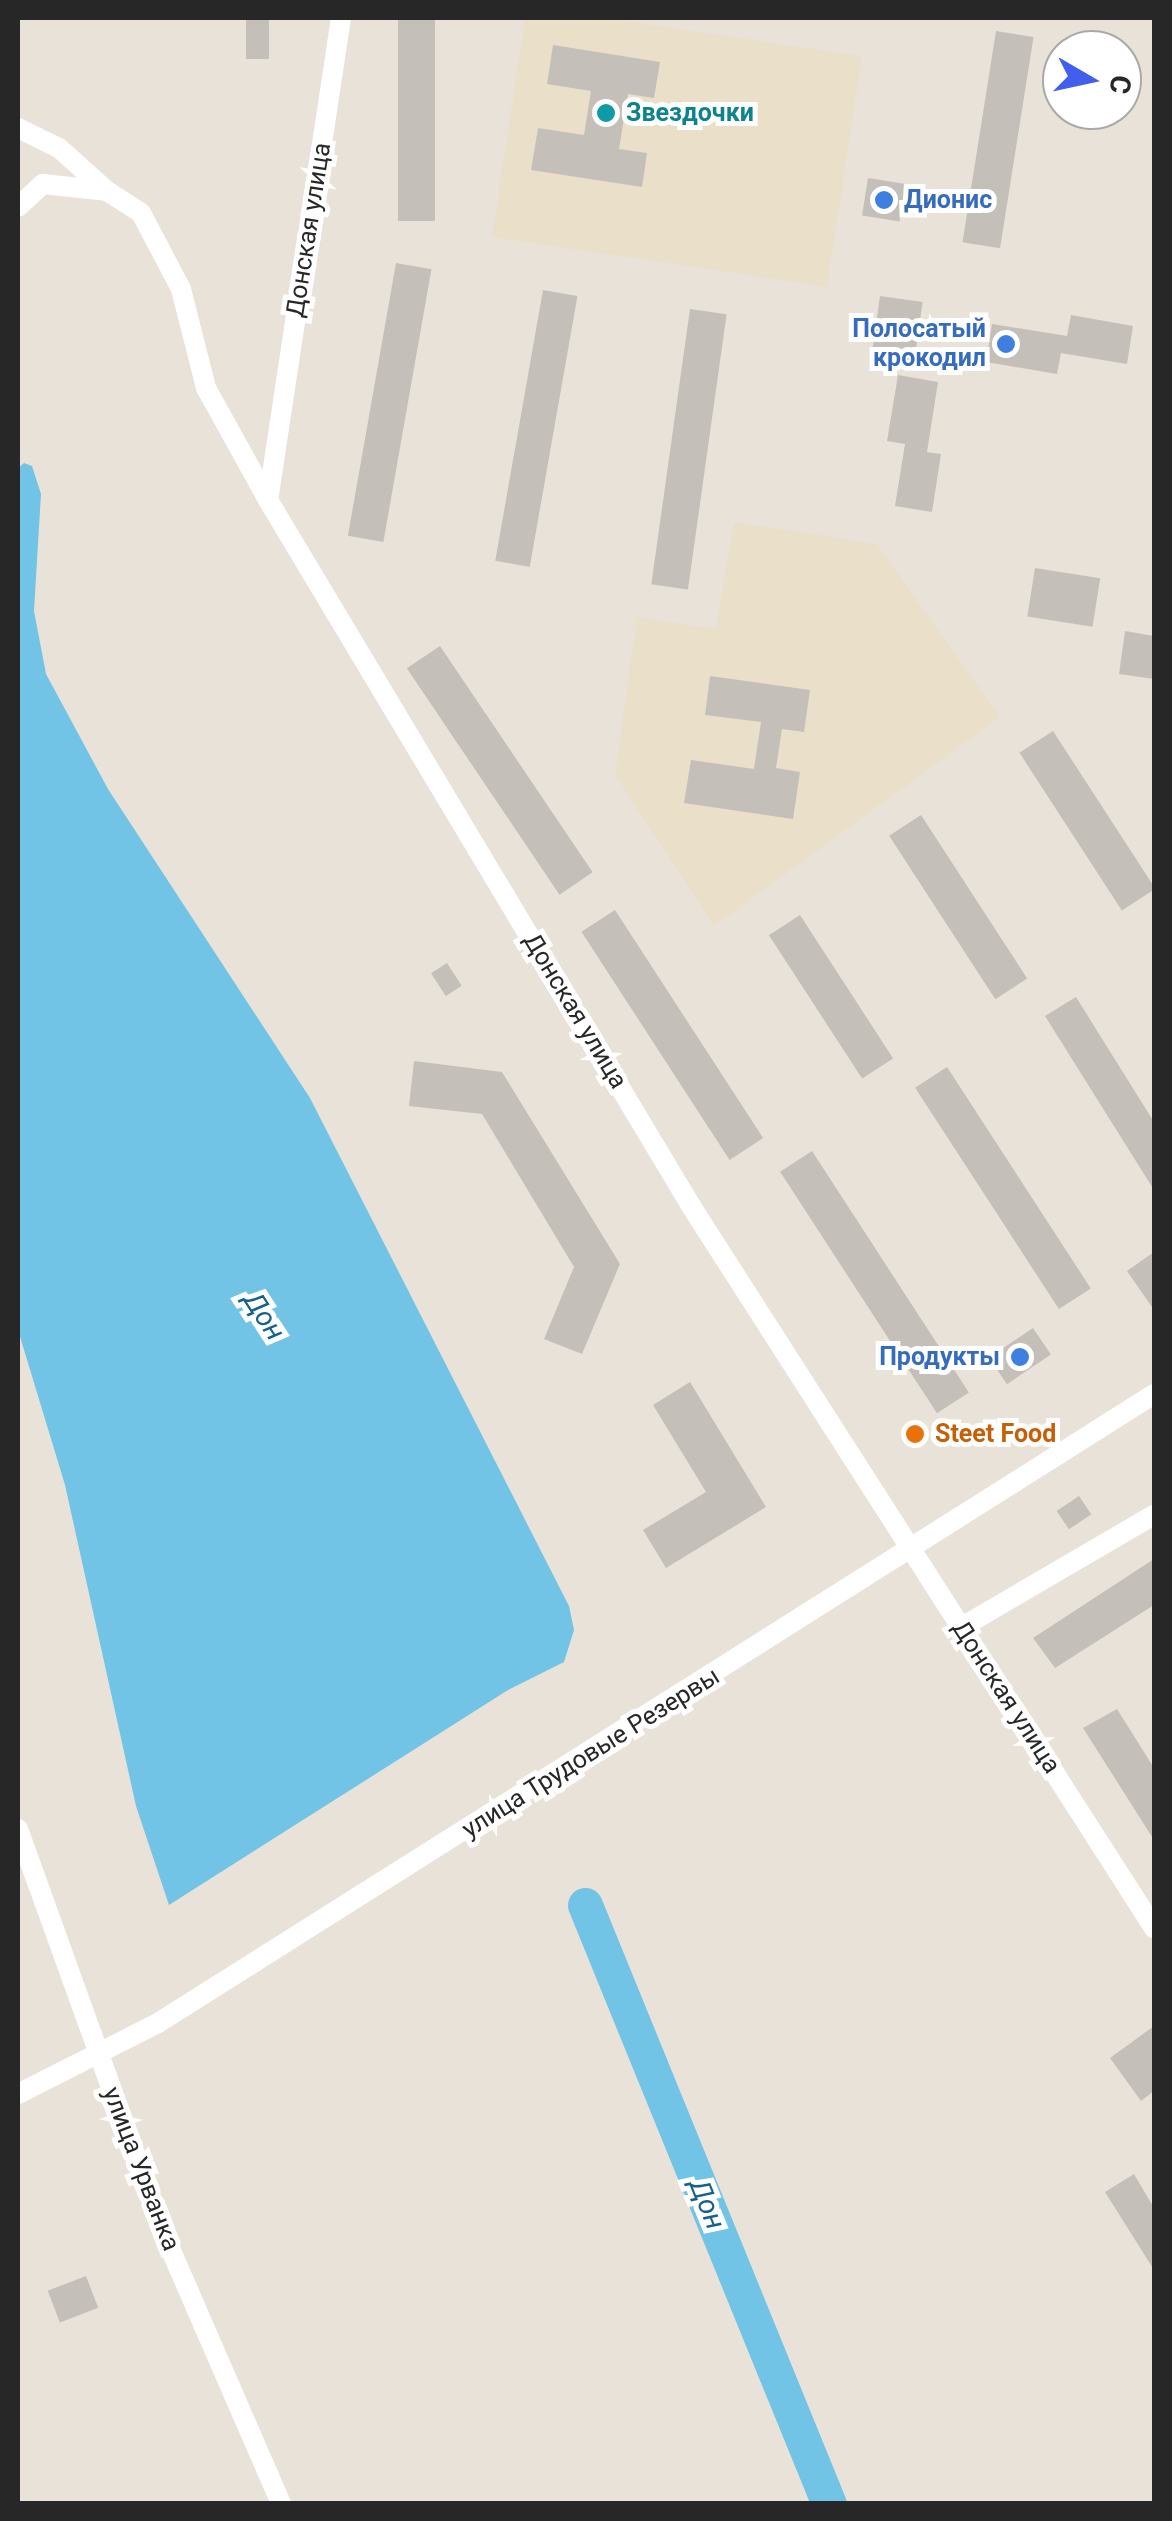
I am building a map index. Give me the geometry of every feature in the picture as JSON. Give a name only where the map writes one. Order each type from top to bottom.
[{"type":"street","name":"Донская улица","points":[[341,18],[268,500],[691,1206],[1154,1928]]},
{"type":"street","points":[[18,128],[59,148],[106,191],[141,213],[180,289],[206,388],[268,500]]},
{"type":"street","points":[[18,206],[43,184],[106,191]]},
{"type":"street","name":"улица Трудовые Резервы","points":[[18,2094],[158,2023],[1154,1394]]},
{"type":"street","points":[[962,1627],[1154,1515]]},
{"type":"street","name":"улица Урванка","points":[[18,1828],[166,2239],[281,2504]]},
{"type":"shaded area","points":[[525,18],[606,18],[862,56],[827,287],[492,237]]},
{"type":"shaded area","points":[[734,522],[877,544],[1000,717],[714,926],[615,775],[637,617],[716,629]]},
{"type":"water","points":[[24,463],[32,466],[41,494],[34,611],[46,674],[108,789],[310,1098],[569,1606],[574,1630],[564,1662],[508,1690],[169,1905],[136,1806],[65,1485],[18,1330],[18,468]]},
{"type":"building","points":[[246,18],[269,18],[269,59],[246,59]]},
{"type":"building","points":[[398,18],[435,18],[435,221],[398,221]]},
{"type":"building","points":[[996,31],[1034,37],[1000,248],[963,242]]},
{"type":"building","name":"Звездочки","points":[[553,45],[660,62],[654,98],[628,94],[619,149],[647,153],[642,187],[531,170],[538,128],[584,135],[591,91],[547,84]]},
{"type":"building","name":"Дионис","points":[[868,178],[906,184],[900,221],[862,216]]},
{"type":"building","points":[[396,263],[431,269],[383,542],[348,536]]},
{"type":"building","points":[[543,290],[577,296],[530,567],[495,561]]},
{"type":"building","points":[[880,296],[923,302],[913,370],[870,364]]},
{"type":"building","points":[[690,309],[727,314],[688,589],[651,584]]},
{"type":"building","points":[[1071,315],[1133,326],[1127,364],[1061,353],[1057,374],[986,362],[992,324],[1067,336]]},
{"type":"building","points":[[898,375],[938,382],[927,452],[941,454],[932,512],[895,506],[905,444],[887,441]]},
{"type":"building","points":[[1035,568],[1100,578],[1093,627],[1027,616]]},
{"type":"building","points":[[1125,631],[1154,636],[1154,679],[1119,674]]},
{"type":"building","points":[[440,646],[593,872],[559,895],[407,668]]},
{"type":"building","points":[[710,676],[810,690],[804,732],[782,729],[776,768],[800,772],[793,819],[684,803],[691,760],[754,769],[761,722],[705,715]]},
{"type":"building","points":[[1053,731],[1154,887],[1122,910],[1019,753]]},
{"type":"building","points":[[921,815],[1027,979],[995,999],[889,836]]},
{"type":"building","points":[[615,910],[763,1138],[730,1160],[581,932]]},
{"type":"building","points":[[800,915],[893,1058],[862,1079],[769,935]]},
{"type":"building","points":[[447,963],[462,986],[446,996],[431,973]]},
{"type":"building","points":[[1076,997],[1154,1122],[1154,1190],[1045,1016]]},
{"type":"building","points":[[414,1061],[502,1072],[620,1264],[582,1354],[544,1339],[574,1267],[482,1114],[409,1106]]},
{"type":"building","points":[[947,1067],[1091,1288],[1059,1309],[915,1088]]},
{"type":"building","points":[[812,1151],[969,1393],[937,1413],[780,1172]]},
{"type":"building","points":[[1154,1252],[1154,1310],[1127,1271]]},
{"type":"building","name":"Продукты","points":[[1033,1328],[1051,1355],[1007,1384],[989,1358]]},
{"type":"building","points":[[690,1382],[766,1507],[666,1568],[643,1530],[706,1492],[653,1405]]},
{"type":"building","points":[[1079,1496],[1091,1514],[1069,1529],[1057,1511]]},
{"type":"building","points":[[1154,1559],[1154,1605],[1055,1668],[1033,1638]]},
{"type":"building","points":[[1117,1709],[1154,1768],[1154,1840],[1083,1728]]},
{"type":"building","points":[[1154,2026],[1154,2091],[1141,2101],[1110,2058]]},
{"type":"building","points":[[1134,2174],[1154,2208],[1154,2270],[1105,2192]]},
{"type":"building","points":[[86,2276],[98,2308],[60,2322],[48,2291]]},
{"type":"waterway","name":"Дон","points":[[585,1905],[829,2504]]},
{"type":"place","name":"Звездочки","points":[[606,113]]},
{"type":"place","name":"Дионис","points":[[884,200]]},
{"type":"place","name":"Полосатый крокодил","points":[[1006,344]]},
{"type":"place","name":"Продукты","points":[[1020,1357]]},
{"type":"place","name":"Steet Food","points":[[915,1434]]}]
